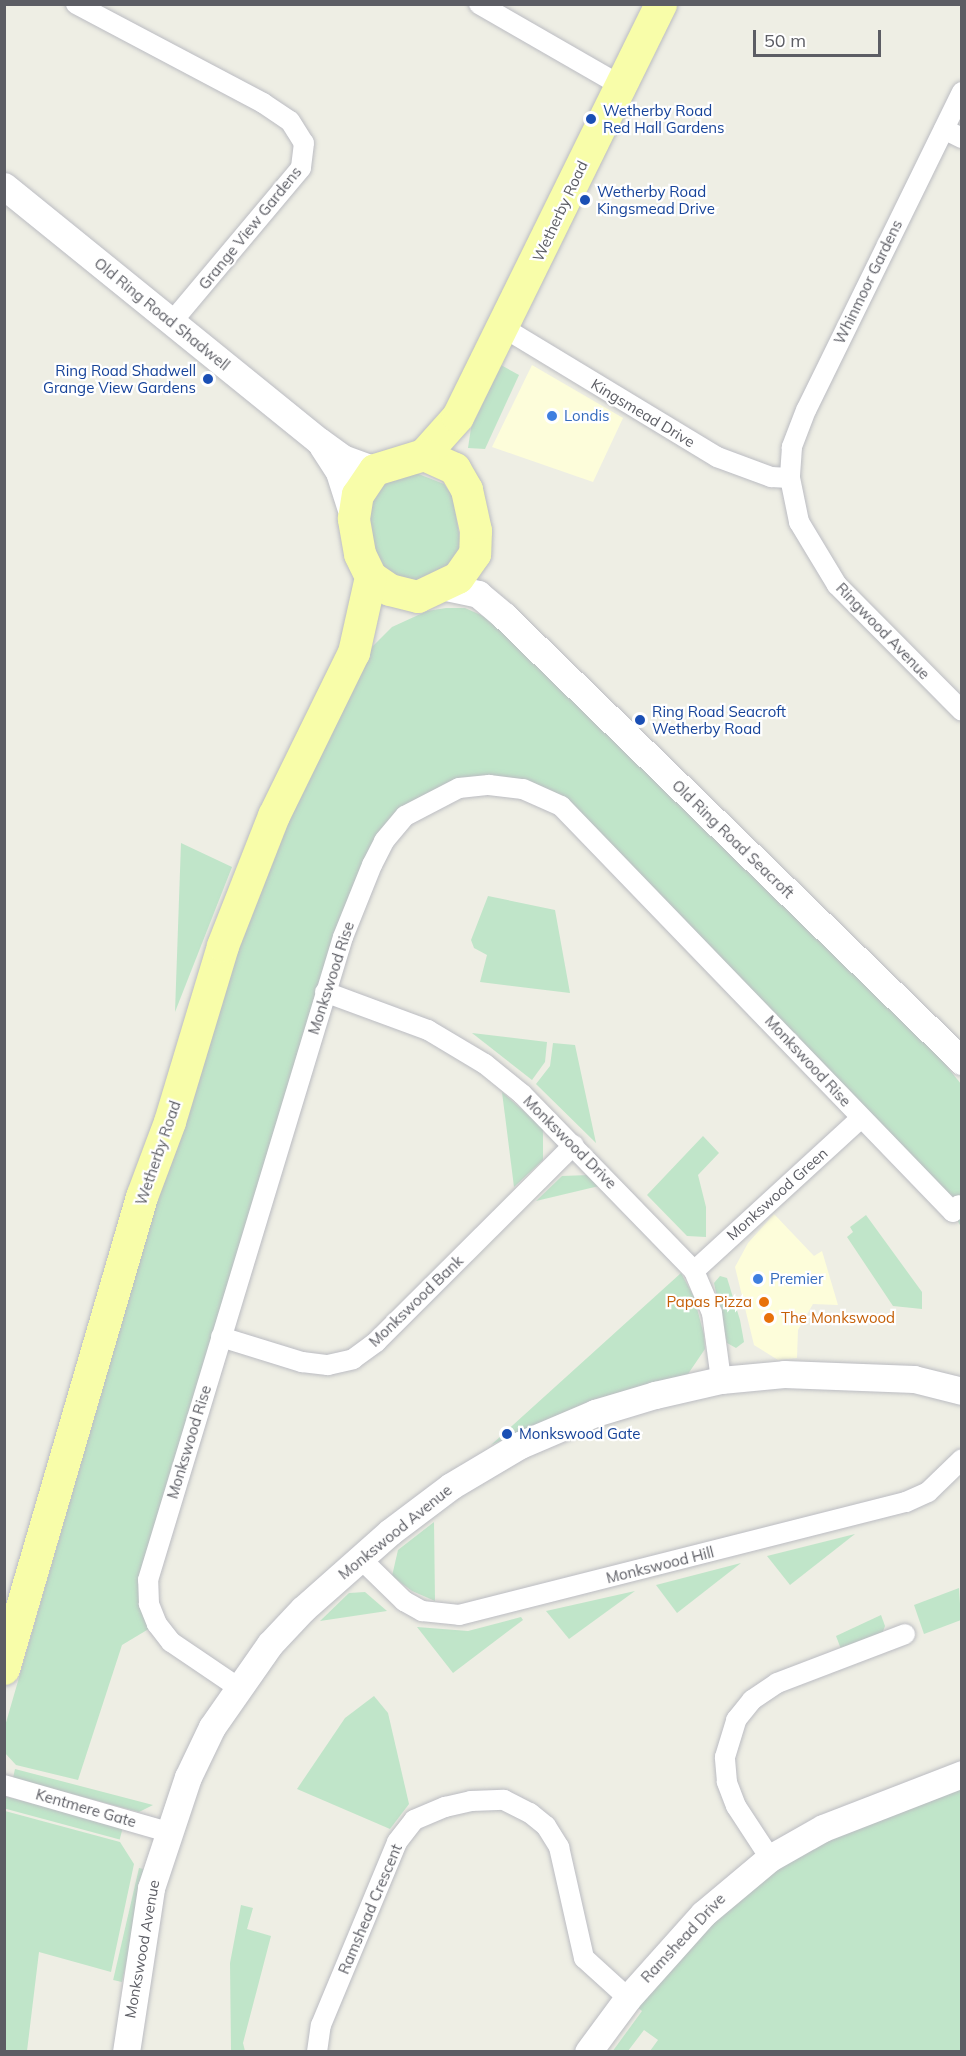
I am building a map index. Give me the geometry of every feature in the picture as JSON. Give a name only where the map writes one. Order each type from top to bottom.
[{"type":"main road","name":"Wetherby Road","points":[[458,417],[504,328],[661,4]]},
{"type":"main road","points":[[432,592],[390,590],[371,577],[360,554],[354,519],[358,495],[375,470],[424,455],[458,417]]},
{"type":"main road","points":[[458,417],[459,476]]},
{"type":"main road","points":[[354,653],[389,614],[432,592],[469,567],[476,554],[473,512],[467,490],[459,476],[442,461],[424,455]]},
{"type":"main road","points":[[354,653],[371,577]]},
{"type":"main road","name":"Wetherby Road","points":[[4,1669],[142,1197],[170,1122],[223,946],[274,816],[354,653]]},
{"type":"street","name":"Grange View Gardens","points":[[76,4],[263,103],[290,121],[304,143],[301,168],[172,322]]},
{"type":"street","points":[[479,4],[620,85]]},
{"type":"street","name":"Whinmoor Gardens","points":[[790,478],[792,447],[806,410],[962,92]]},
{"type":"street","points":[[944,129],[962,138]]},
{"type":"street","name":"Old Ring Road Shadwell","points":[[4,186],[319,441],[342,458],[375,470]]},
{"type":"street","name":"Kingsmead Drive","points":[[504,328],[717,458],[771,477],[790,478]]},
{"type":"street","name":"Old Ring Road Shadwell","points":[[319,441],[339,472],[354,519]]},
{"type":"street","name":"Ringwood Avenue","points":[[790,478],[799,522],[837,585],[962,711]]},
{"type":"street","name":"Old Ring Road Seacroft","points":[[476,554],[480,573],[504,616]]},
{"type":"street","name":"Old Ring Road Seacroft","points":[[432,592],[478,594],[504,616],[962,1061]]},
{"type":"street","name":"Monkswood Rise","points":[[238,1688],[171,1642],[153,1614],[148,1580],[325,992],[372,866],[384,841],[405,816],[459,788],[489,785],[523,789],[561,806],[588,830],[952,1212],[959,1206]]},
{"type":"street","name":"Monkswood Drive","points":[[325,992],[399,1016],[456,1045],[512,1084],[574,1145],[694,1271],[712,1313],[721,1380]]},
{"type":"street","name":"Monkswood Green","points":[[694,1271],[861,1118]]},
{"type":"street","name":"Monkswood Bank","points":[[221,1337],[302,1362],[328,1365],[353,1359],[376,1342],[574,1145]]},
{"type":"street","name":"Monkswood Avenue","points":[[126,2052],[151,1888],[168,1832],[193,1767],[238,1688],[295,1617],[360,1558],[451,1486],[519,1445],[595,1413],[721,1380],[840,1374],[914,1380],[962,1391]]},
{"type":"street","name":"Monkswood Hill","points":[[360,1558],[404,1601],[423,1611],[459,1615],[906,1502],[928,1491],[962,1459]]},
{"type":"street","points":[[770,1858],[736,1806],[727,1782],[726,1750],[736,1720],[752,1701],[777,1683],[905,1634]]},
{"type":"street","name":"Ramshead Drive","points":[[588,2052],[628,1998],[703,1914],[770,1858],[841,1820],[962,1774]]},
{"type":"street","name":"Kentmere Gate","points":[[4,1785],[168,1832]]},
{"type":"street","name":"Ramshead Crescent","points":[[317,2052],[321,2025],[397,1842],[414,1820],[444,1807],[471,1801],[504,1800],[530,1813],[546,1826],[559,1847],[584,1958],[628,1998]]},
{"type":"shaded area","points":[[501,365],[519,375],[485,449],[468,448],[471,428]]},
{"type":"shaded area","points":[[532,365],[623,418],[593,482],[492,447]]},
{"type":"shaded area","points":[[416,473],[444,484],[453,497],[462,552],[446,577],[402,584],[379,564],[367,519],[369,504],[387,480]]},
{"type":"shaded area","points":[[465,608],[490,619],[925,1039],[961,1084],[961,1227],[953,1212],[588,830],[523,789],[429,801],[372,865],[154,1557],[157,1624],[122,1645],[78,1780],[16,1765],[5,1753],[5,1726],[186,1101],[263,875],[363,656],[392,627],[427,611]]},
{"type":"shaded area","points":[[181,843],[232,867],[175,1012]]},
{"type":"shaded area","points":[[488,896],[555,910],[570,993],[480,982],[487,955],[474,948],[471,940]]},
{"type":"shaded area","points":[[472,1033],[547,1042],[545,1062],[532,1080]]},
{"type":"shaded area","points":[[553,1043],[575,1045],[596,1143],[536,1084],[550,1066]]},
{"type":"shaded area","points":[[502,1092],[543,1128],[543,1160],[514,1187]]},
{"type":"shaded area","points":[[703,1136],[719,1153],[698,1175],[706,1207],[706,1237],[687,1236],[647,1195]]},
{"type":"shaded area","points":[[589,1175],[599,1186],[536,1201],[562,1176]]},
{"type":"shaded area","points":[[774,1214],[814,1256],[822,1251],[838,1305],[813,1304],[798,1330],[797,1358],[778,1360],[754,1345],[735,1267],[748,1243]]},
{"type":"shaded area","points":[[866,1215],[922,1292],[922,1309],[893,1306],[847,1237],[853,1232],[850,1227]]},
{"type":"shaded area","points":[[681,1273],[694,1297],[704,1335],[705,1349],[688,1374],[592,1400],[491,1445]]},
{"type":"shaded area","points":[[720,1276],[727,1278],[740,1320],[744,1342],[736,1348],[727,1343],[714,1283]]},
{"type":"shaded area","points":[[434,1522],[435,1601],[412,1591],[392,1576],[398,1550]]},
{"type":"shaded area","points":[[855,1534],[790,1585],[767,1556]]},
{"type":"shaded area","points":[[741,1563],[677,1613],[656,1585]]},
{"type":"shaded area","points":[[959,1588],[961,1620],[924,1634],[914,1605]]},
{"type":"shaded area","points":[[635,1591],[569,1639],[546,1611]]},
{"type":"shaded area","points":[[365,1592],[387,1611],[320,1621],[349,1593]]},
{"type":"shaded area","points":[[881,1615],[885,1626],[882,1634],[841,1649],[836,1636]]},
{"type":"shaded area","points":[[521,1617],[523,1620],[453,1673],[417,1627],[468,1631]]},
{"type":"shaded area","points":[[374,1696],[388,1713],[409,1804],[390,1829],[297,1789],[345,1718]]},
{"type":"shaded area","points":[[15,1769],[153,1805],[139,1812],[13,1778]]},
{"type":"shaded area","points":[[961,1788],[961,2051],[650,2051],[658,2040],[644,2030],[628,2051],[612,2052],[642,2011],[636,2006],[712,1919],[796,1852]]},
{"type":"shaded area","points":[[4,1796],[123,1828],[120,1839],[4,1808]]},
{"type":"shaded area","points":[[5,1811],[120,1842],[134,1864],[111,1972],[39,1952],[27,2051],[5,2051]]},
{"type":"shaded area","points":[[139,1868],[148,1870],[122,1982],[113,1980]]},
{"type":"shaded area","points":[[241,1905],[253,1908],[247,1929],[271,1936],[243,2043],[245,2051],[223,2051],[231,2050],[230,1963]]},
{"type":"place","name":"Wetherby Road Red Hall Gardens","points":[[591,119]]},
{"type":"place","name":"Wetherby Road Kingsmead Drive","points":[[585,200]]},
{"type":"place","name":"Ring Road Shadwell Grange View Gardens","points":[[208,379]]},
{"type":"place","name":"Londis","points":[[552,416]]},
{"type":"place","name":"Ring Road Seacroft Wetherby Road","points":[[640,720]]},
{"type":"place","name":"Premier","points":[[758,1279]]},
{"type":"place","name":"Papas Pizza","points":[[764,1302]]},
{"type":"place","name":"The Monkswood","points":[[769,1318]]},
{"type":"place","name":"Monkswood Gate","points":[[507,1434]]}]
